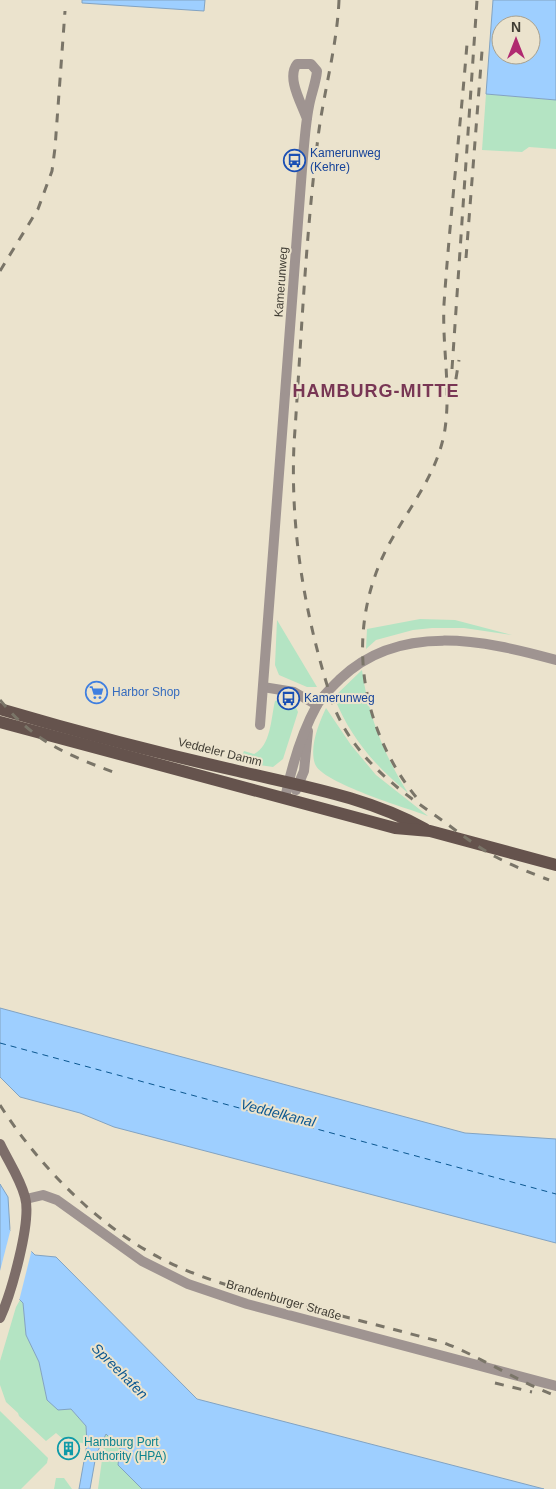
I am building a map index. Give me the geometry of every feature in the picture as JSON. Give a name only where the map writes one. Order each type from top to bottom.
[{"type":"main road","name":"Veddeler Damm","points":[[0,709],[167,754],[294,784],[400,815],[430,831]]},
{"type":"main road","name":"Veddeler Damm","points":[[0,722],[395,828],[430,831],[556,865]]},
{"type":"street","name":"Kamerunweg","points":[[260,725],[307,119],[317,71],[311,64],[305,62],[297,64],[294,68],[293,78],[307,119]]},
{"type":"street","points":[[285,798],[305,763],[309,721],[317,705],[337,682],[363,660],[385,650],[415,642],[441,640],[484,643],[556,660]]},
{"type":"street","points":[[263,686],[294,692],[317,705]]},
{"type":"street","points":[[0,1144],[26,1198],[27,1213],[9,1292],[0,1318]]},
{"type":"street","name":"Brandenburger Straße","points":[[26,1198],[43,1195],[57,1200],[142,1262],[188,1284],[246,1304],[556,1386]]},
{"type":"green space","points":[[486,94],[556,100],[556,149],[529,147],[522,152],[482,150]]},
{"type":"green space","points":[[420,619],[455,620],[512,635],[464,628],[432,628],[413,630],[376,640],[366,649],[367,629]]},
{"type":"green space","points":[[277,620],[317,687],[307,687],[279,675],[275,665]]},
{"type":"green space","points":[[362,670],[368,703],[378,734],[399,779],[408,793],[365,750],[340,712],[334,697]]},
{"type":"green space","points":[[282,699],[294,703],[298,712],[283,759],[273,767],[239,762],[244,751],[254,754],[264,745],[275,701]]},
{"type":"green space","points":[[326,708],[351,745],[376,775],[428,816],[348,787],[321,771],[315,764],[313,750],[318,728]]},
{"type":"green space","points":[[20,1300],[23,1303],[26,1335],[39,1362],[47,1400],[71,1409],[86,1426],[87,1444],[63,1439],[56,1433],[46,1441],[6,1402],[0,1385],[0,1361],[16,1307]]},
{"type":"green space","points":[[0,1411],[48,1458],[47,1463],[21,1489],[0,1489]]},
{"type":"green space","points":[[106,1434],[120,1449],[118,1465],[142,1489],[98,1489],[104,1445],[100,1444]]},
{"type":"green space","points":[[56,1478],[64,1478],[72,1489],[54,1489]]},
{"type":"water","points":[[82,0],[205,0],[204,11],[82,3]]},
{"type":"water","points":[[493,0],[556,0],[556,100],[486,94],[491,27],[491,65],[541,65],[541,15],[492,15]]},
{"type":"water","name":"Veddelkanal","points":[[0,1008],[465,1133],[556,1139],[556,1243],[114,1127],[80,1113],[20,1097],[0,1077]]},
{"type":"water","name":"Spreehafen","points":[[0,1184],[8,1197],[10,1230],[35,1255],[56,1257],[197,1399],[544,1489],[142,1489],[118,1465],[120,1448],[106,1434],[96,1455],[90,1489],[79,1489],[87,1444],[86,1426],[71,1409],[58,1410],[47,1400],[39,1362],[26,1335],[23,1303],[0,1280]]},
{"type":"pier","points":[[11,1228],[32,1249],[19,1301],[0,1283],[0,1271]]},
{"type":"ferry route","points":[[0,1043],[556,1194]]},
{"type":"railway","points":[[339,0],[338,18],[319,128],[313,183],[306,258],[294,444],[293,478],[298,544],[302,577],[315,643],[334,707],[342,725],[376,769],[405,793],[481,848],[496,857],[549,880]]},
{"type":"railway","points":[[452,369],[477,0]]},
{"type":"railway","points":[[0,271],[38,209],[52,171],[65,11]]},
{"type":"railway","points":[[416,797],[396,769],[381,739],[370,708],[364,675],[363,642],[366,610],[374,577],[388,546],[429,476],[436,461],[445,429],[447,382],[444,304],[467,44]]},
{"type":"railway","points":[[466,258],[482,51]]},
{"type":"railway","points":[[453,397],[459,360]]},
{"type":"railway","points":[[0,700],[25,726],[51,745],[113,772]]},
{"type":"railway","points":[[0,1105],[32,1150],[71,1192],[114,1229],[160,1258],[208,1279],[442,1342],[556,1396]]},
{"type":"railway","points":[[495,1383],[532,1392]]},
{"type":"place","name":"Kamerunweg (Kehre)","points":[[294,160]]},
{"type":"place","name":"Harbor Shop","points":[[96,692]]},
{"type":"place","name":"Kamerunweg","points":[[288,698]]},
{"type":"place","name":"Hamburg Port Authority (HPA)","points":[[68,1449]]},
{"type":"district","name":"HAMBURG-MITTE","points":[[376,391]]}]
